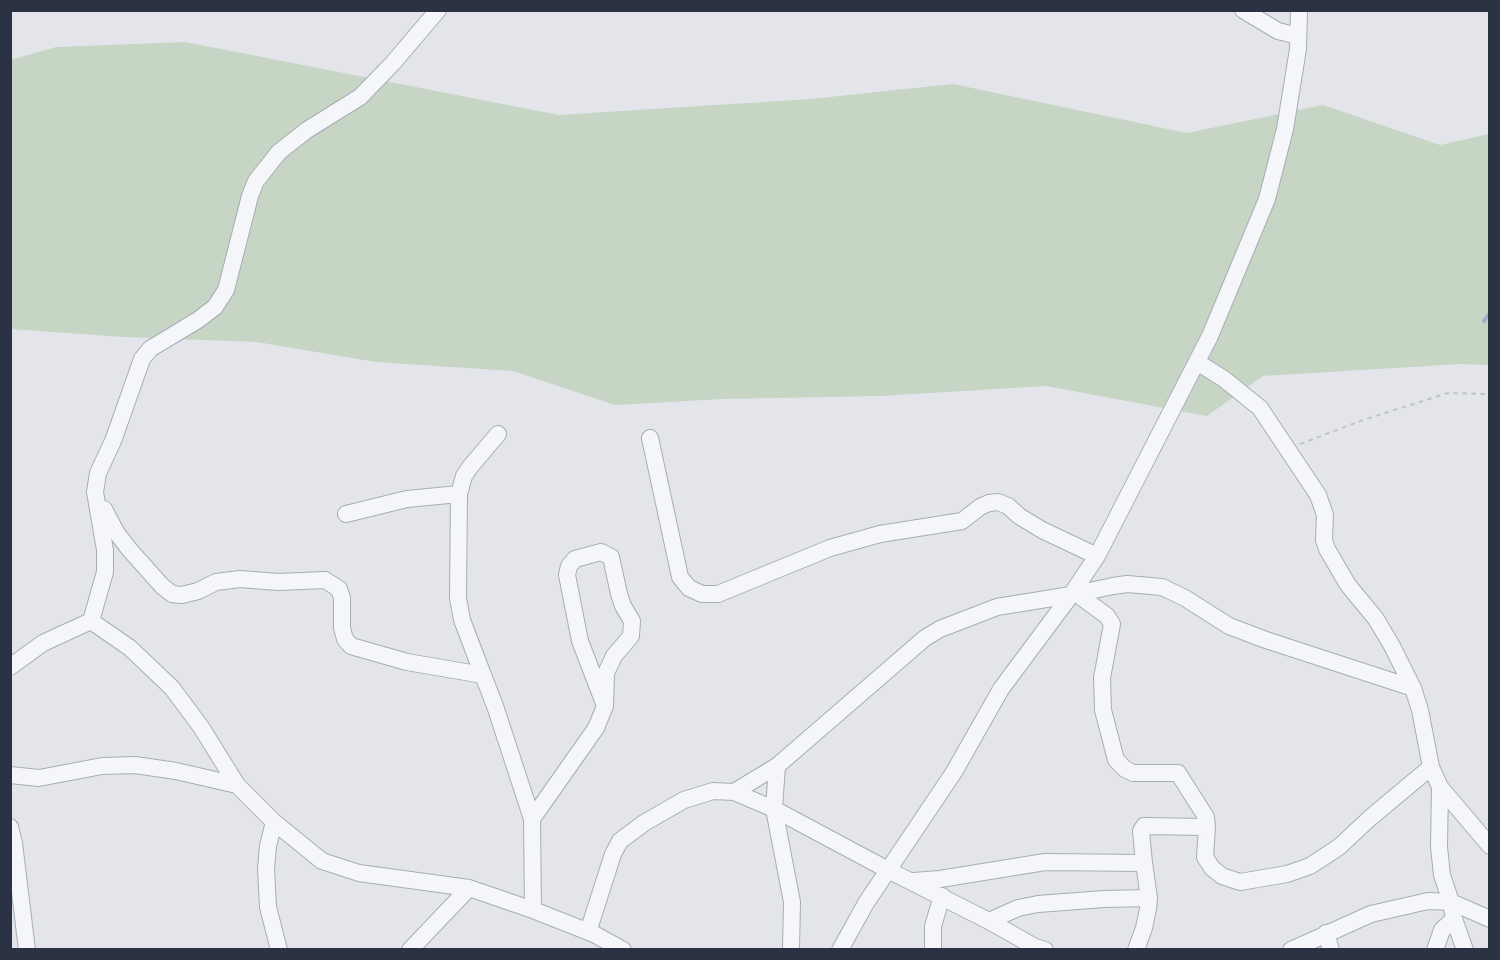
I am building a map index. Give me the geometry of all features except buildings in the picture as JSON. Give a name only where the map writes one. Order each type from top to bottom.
[{"type":"street","points":[[10,667],[43,643],[91,621],[105,572],[105,550],[95,492],[98,473],[113,441],[142,359],[150,349],[215,307],[226,291],[250,196],[256,181],[279,152],[307,130],[360,97],[393,63],[438,10]]},
{"type":"street","points":[[1243,10],[1278,31],[1298,36]]},
{"type":"street","points":[[840,950],[866,903],[954,772],[1001,689],[1074,594],[1097,556],[1197,362],[1267,199],[1285,129],[1298,49],[1299,10]]},
{"type":"street","points":[[1197,362],[1224,379],[1260,408],[1318,495],[1325,515],[1324,540],[1327,549],[1348,585],[1376,619],[1392,645],[1413,688],[1420,710],[1431,767],[1440,788],[1490,846]]},
{"type":"street","points":[[498,434],[464,476],[459,494],[458,598],[462,620],[495,706],[532,819],[533,910]]},
{"type":"street","points":[[650,438],[680,577],[689,588],[702,594],[718,594],[830,548],[879,534],[962,521],[980,507],[998,502],[1042,530],[1097,556]]},
{"type":"street","points":[[95,492],[116,532],[162,586],[172,594],[182,595],[198,591],[216,582],[240,579],[278,582],[325,580],[339,589],[342,598],[342,628],[345,639],[351,646],[406,662],[483,675]]},
{"type":"street","points":[[346,514],[407,499],[459,494]]},
{"type":"street","points":[[532,819],[596,728],[605,706],[606,673],[614,656],[631,636],[633,628],[619,594],[611,557],[601,552],[574,559],[567,575],[580,642],[605,706]]},
{"type":"street","points":[[734,792],[777,766],[925,638],[940,629],[996,607],[1126,584],[1162,587],[1238,630],[1413,688]]},
{"type":"street","points":[[1074,594],[1111,620],[1109,650],[1102,678],[1103,710],[1116,759],[1125,769],[1133,773],[1178,772],[1206,817],[1205,857],[1212,868],[1222,876],[1240,882],[1287,874],[1310,866],[1339,847],[1431,767]]},
{"type":"street","points":[[91,621],[130,648],[172,688],[201,727],[237,785],[274,822],[322,861],[359,873],[469,888],[591,933],[623,950]]},
{"type":"street","points":[[10,775],[39,778],[102,766],[135,765],[176,771],[237,785]]},
{"type":"street","points":[[777,766],[774,809],[792,902],[791,950]]},
{"type":"street","points":[[1440,788],[1439,847],[1442,875],[1465,950]]},
{"type":"street","points":[[602,950],[591,933],[614,854],[620,841],[644,823],[684,800],[713,791],[734,792],[774,809],[1044,950]]},
{"type":"street","points":[[274,822],[268,846],[266,869],[268,907],[279,950]]},
{"type":"street","points":[[1136,950],[1144,928],[1149,898],[1141,831],[1144,826],[1207,827]]},
{"type":"street","points":[[10,827],[16,853],[27,950]]},
{"type":"street","points":[[912,881],[940,879],[1045,862],[1144,863]]},
{"type":"street","points":[[410,950],[469,888]]},
{"type":"street","points":[[933,950],[933,926],[942,896]]},
{"type":"street","points":[[989,921],[1018,908],[1038,904],[1149,898]]},
{"type":"street","points":[[1291,950],[1371,914],[1428,901],[1490,919]]},
{"type":"street","points":[[1435,950],[1442,930],[1453,910]]},
{"type":"street","points":[[1326,933],[1331,950]]},
{"type":"path","points":[[1286,449],[1362,420],[1448,393],[1490,394]]},
{"type":"green space","points":[[185,42],[559,115],[810,99],[953,84],[1187,133],[1323,105],[1440,145],[1489,134],[1489,365],[1460,364],[1263,376],[1207,416],[1046,386],[880,396],[722,399],[615,405],[513,371],[376,362],[257,342],[123,337],[11,329],[10,60],[56,47]]},
{"type":"waterway","points":[[1484,321],[1490,313]]}]
